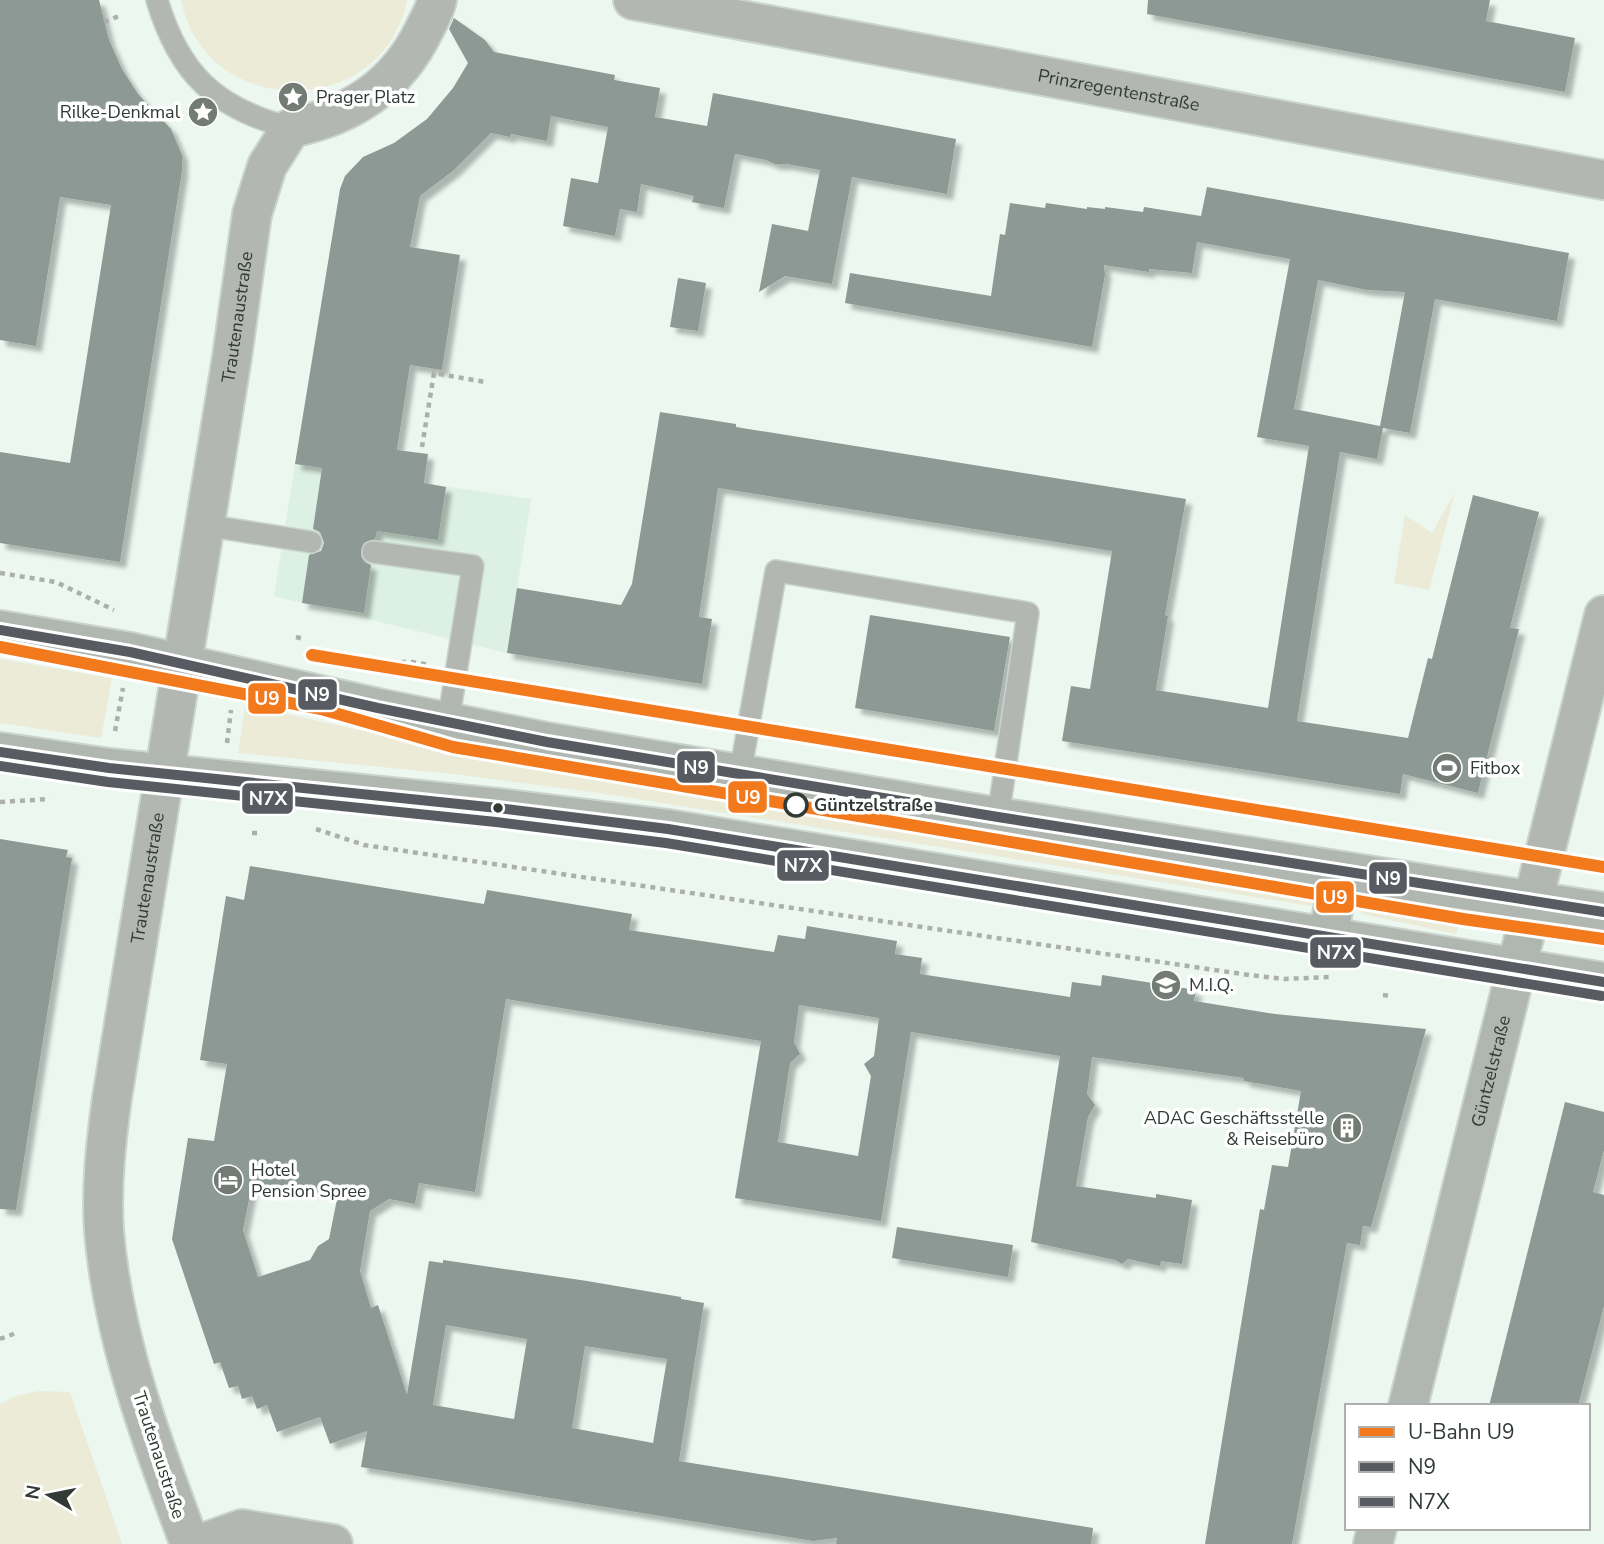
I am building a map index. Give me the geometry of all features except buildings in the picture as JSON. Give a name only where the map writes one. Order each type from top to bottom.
[{"type":"main road","points":[[0,630],[182,663],[448,723],[998,817],[1604,912]]},
{"type":"main road","points":[[0,752],[165,774],[498,808],[668,829],[1604,982]]},
{"type":"main road","points":[[1328,937],[1339,871]]},
{"type":"main road","name":"Güntzelstraße","points":[[1408,1404],[1533,901]]},
{"type":"street","points":[[291,128],[309,125],[346,112],[387,82],[418,42],[437,0]]},
{"type":"street","name":"Prinzregentenstraße","points":[[633,0],[1604,180]]},
{"type":"street","name":"Trautenaustraße","points":[[190,1544],[149,1433],[114,1304],[104,1229],[103,1187],[112,1098],[232,357],[252,214],[267,166],[291,128]]},
{"type":"street","name":"Güntzelstraße","points":[[1533,901],[1604,615]]},
{"type":"street","points":[[200,1544],[242,1530],[333,1544]]},
{"type":"lane","points":[[156,0],[176,51],[209,90],[245,113],[291,128]]},
{"type":"lane","points":[[204,525],[311,542]]},
{"type":"lane","points":[[373,552],[473,566],[448,723]]},
{"type":"lane","points":[[740,774],[776,571],[1028,613],[998,817]]},
{"type":"path","points":[[104,22],[119,16]]},
{"type":"path","points":[[422,447],[434,373],[485,382]]},
{"type":"path","points":[[0,573],[56,582],[125,615]]},
{"type":"path","points":[[296,637],[304,639]]},
{"type":"path","points":[[340,659],[351,662],[412,662],[566,693],[1326,818],[1377,836]]},
{"type":"path","points":[[114,740],[125,680]]},
{"type":"path","points":[[226,752],[232,703]]},
{"type":"path","points":[[0,802],[57,798]]},
{"type":"path","points":[[308,826],[364,845],[772,905],[1284,979],[1335,976]]},
{"type":"path","points":[[252,833],[260,833]]},
{"type":"path","points":[[1437,836],[1449,839]]},
{"type":"path","points":[[1383,995],[1391,996]]},
{"type":"path","points":[[0,1339],[16,1333]]},
{"type":"shaded area","points":[[181,0],[407,0],[391,40],[365,68],[331,85],[294,91],[257,85],[223,68],[197,40]]},
{"type":"shaded area","points":[[295,464],[531,499],[507,653],[274,596]]},
{"type":"shaded area","points":[[1455,492],[1429,590],[1394,583],[1405,515],[1432,533]]},
{"type":"shaded area","points":[[0,659],[112,678],[101,738],[0,723]]},
{"type":"shaded area","points":[[245,705],[601,779],[1313,896],[1317,898],[1316,904],[1311,906],[599,793],[453,774],[238,753]]},
{"type":"shaded area","points":[[1360,904],[1461,919],[1456,934],[1362,914],[1358,909]]},
{"type":"shaded area","points":[[39,1391],[70,1392],[122,1544],[0,1544],[0,1404],[16,1396]]},
{"type":"metro line","name":"U9","points":[[0,647],[321,709],[453,747],[1463,919],[1604,939]]},
{"type":"metro line","name":"U9","points":[[312,655],[1604,867]]},
{"type":"transit line","name":"N9","points":[[0,630],[130,652],[378,708],[547,742],[998,817],[1604,912]]},
{"type":"transit line","name":"N9","points":[[0,752],[109,768],[498,808],[668,829],[1604,982]]},
{"type":"transit line","name":"N7X","points":[[0,766],[108,782],[496,822],[666,843],[1602,996]]},
{"type":"place","name":"Prager Platz","points":[[293,97]]},
{"type":"place","name":"Rilke-Denkmal","points":[[203,112]]},
{"type":"place","name":"Fitbox","points":[[1447,768]]},
{"type":"place","name":"Güntzelstraße","points":[[796,805]]},
{"type":"place","name":"M.I.Q.","points":[[1166,985]]},
{"type":"place","name":"ADAC Geschäftsstelle & Reisebüro","points":[[1347,1128]]},
{"type":"place","name":"Hotel Pension Spree","points":[[228,1180]]}]
